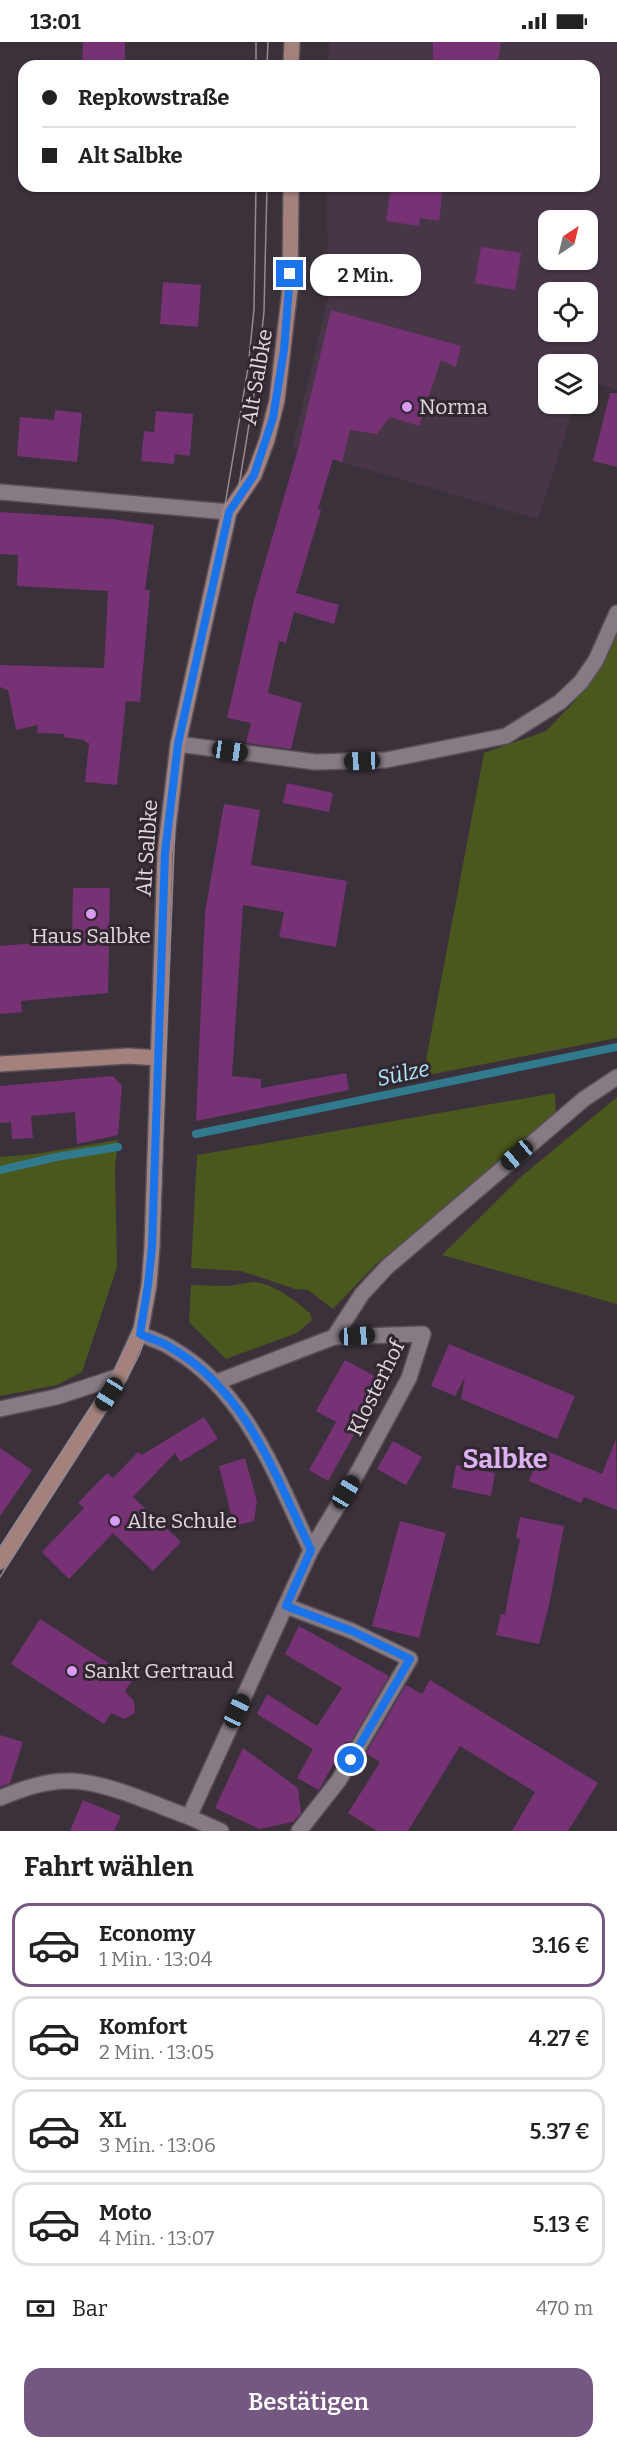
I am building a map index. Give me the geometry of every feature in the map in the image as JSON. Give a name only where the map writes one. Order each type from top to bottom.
[{"type":"main road","points":[[291,60],[292,42]]},
{"type":"main road","name":"Alt Salbke","points":[[0,1562],[120,1376],[140,1334],[152,1247],[165,853],[178,744],[229,512],[254,475],[267,440],[277,399],[290,289],[291,192]]},
{"type":"main road","points":[[0,1064],[128,1056],[159,1058]]},
{"type":"street","points":[[0,492],[229,512]]},
{"type":"street","points":[[178,744],[315,762],[386,760],[506,736],[560,702],[581,682],[596,660],[617,613]]},
{"type":"street","points":[[334,1337],[362,1294],[395,1259],[584,1099],[617,1077]]},
{"type":"street","points":[[140,1334],[175,1350],[218,1382],[258,1441],[311,1550],[189,1817]]},
{"type":"street","name":"Klosterhof","points":[[218,1382],[334,1337],[423,1334],[417,1358],[407,1382],[358,1472],[311,1550]]},
{"type":"street","points":[[0,1408],[56,1397],[120,1376]]},
{"type":"street","points":[[286,1606],[352,1631],[410,1659],[339,1780],[299,1831]]},
{"type":"street","points":[[0,1798],[43,1783],[82,1781],[106,1787],[221,1831]]},
{"type":"shaded area","points":[[329,42],[617,42],[617,390],[598,384],[598,354],[538,354],[538,414],[572,414],[538,519],[292,448],[328,299],[327,192],[600,192],[600,60],[328,60]]},
{"type":"green space","points":[[617,634],[617,1038],[423,1076],[484,753],[546,731],[574,702],[590,681],[605,660]]},
{"type":"green space","points":[[555,1093],[556,1117],[376,1264],[333,1309],[308,1290],[295,1289],[241,1271],[191,1268],[197,1155]]},
{"type":"green space","points":[[617,1097],[617,1304],[442,1255],[522,1176]]},
{"type":"green space","points":[[118,1140],[115,1167],[117,1267],[82,1372],[57,1385],[0,1396],[0,1157],[36,1154]]},
{"type":"green space","points":[[262,1283],[284,1293],[310,1313],[312,1320],[297,1333],[226,1359],[189,1322],[191,1285],[227,1286]]},
{"type":"building","points":[[83,42],[125,42],[125,60],[82,60]]},
{"type":"building","points":[[433,42],[501,42],[498,60],[433,60]]},
{"type":"building","points":[[390,192],[442,192],[439,221],[420,218],[419,226],[386,221]]},
{"type":"building","points":[[481,247],[521,253],[515,290],[475,283]]},
{"type":"building","points":[[380,255],[413,264],[404,294],[371,284]]},
{"type":"building","points":[[163,282],[201,285],[198,327],[160,324]]},
{"type":"building","points":[[331,310],[461,346],[456,367],[441,360],[419,426],[390,417],[377,434],[350,430],[342,462],[333,459],[318,509],[321,510],[296,593],[339,605],[334,624],[294,612],[286,643],[279,641],[268,693],[302,703],[291,749],[246,743],[251,723],[227,718],[254,600],[298,449]]},
{"type":"building","points":[[610,393],[617,393],[617,467],[593,461]]},
{"type":"building","points":[[55,410],[82,413],[77,462],[17,456],[20,417],[54,420]]},
{"type":"building","points":[[156,411],[193,414],[190,456],[175,454],[174,464],[141,461],[144,431],[154,432]]},
{"type":"building","points":[[0,512],[112,519],[154,525],[145,590],[150,590],[140,702],[126,701],[117,785],[85,782],[89,743],[85,740],[63,737],[64,734],[37,733],[38,725],[16,730],[8,690],[0,687],[0,665],[104,668],[108,591],[17,586],[18,555],[0,554]]},
{"type":"building","points":[[287,783],[333,793],[329,812],[283,803]]},
{"type":"building","points":[[224,804],[260,810],[251,865],[347,881],[336,947],[279,937],[284,912],[243,905],[232,1076],[261,1079],[261,1088],[346,1073],[349,1090],[196,1121],[205,912]]},
{"type":"building","name":"Haus Salbke","points":[[73,888],[110,888],[108,993],[21,1001],[22,1012],[0,1014],[0,946],[72,940]]},
{"type":"building","points":[[113,1076],[122,1086],[118,1135],[77,1144],[75,1112],[31,1116],[33,1138],[12,1139],[11,1122],[0,1123],[0,1086]]},
{"type":"building","points":[[449,1344],[575,1396],[557,1439],[461,1399],[465,1377],[455,1396],[431,1386]]},
{"type":"building","points":[[345,1360],[384,1381],[328,1481],[309,1470],[336,1422],[316,1411]]},
{"type":"building","name":"Alte Schule","points":[[204,1417],[218,1439],[180,1462],[175,1453],[133,1497],[181,1542],[153,1571],[113,1533],[69,1579],[42,1552],[84,1508],[78,1503],[107,1473],[113,1478],[138,1452],[142,1455]]},
{"type":"building","points":[[616,1439],[617,1510],[584,1497],[581,1503],[529,1481],[542,1449],[602,1474]]},
{"type":"building","points":[[393,1441],[422,1457],[406,1485],[377,1469]]},
{"type":"building","points":[[0,1448],[32,1470],[0,1516]]},
{"type":"building","points":[[245,1458],[257,1501],[254,1521],[234,1526],[219,1466]]},
{"type":"building","points":[[456,1465],[495,1473],[491,1496],[452,1488]]},
{"type":"building","points":[[520,1517],[564,1526],[539,1644],[496,1635],[501,1614],[505,1615],[520,1539],[516,1538]]},
{"type":"building","points":[[400,1521],[446,1533],[419,1638],[372,1626]]},
{"type":"building","name":"Sankt Gertraud","points":[[40,1619],[133,1679],[125,1691],[134,1701],[135,1713],[124,1719],[111,1713],[104,1724],[11,1664]]},
{"type":"building","points":[[299,1626],[389,1676],[350,1743],[346,1741],[319,1790],[297,1778],[313,1749],[257,1714],[267,1694],[317,1726],[342,1688],[285,1654]]},
{"type":"building","points":[[430,1680],[598,1783],[568,1831],[512,1831],[535,1792],[460,1746],[408,1831],[377,1831],[348,1813],[380,1762],[366,1753],[406,1685],[422,1694]]},
{"type":"building","points":[[0,1735],[23,1742],[10,1783],[0,1787]]},
{"type":"building","points":[[243,1748],[298,1788],[301,1813],[293,1822],[259,1829],[215,1808]]},
{"type":"building","points":[[83,1800],[121,1816],[114,1831],[70,1831]]},
{"type":"waterway","name":"Sülze","points":[[196,1134],[617,1047]]},
{"type":"waterway","name":"Sülze","points":[[0,1170],[56,1157],[118,1147]]},
{"type":"tram line","points":[[256,42],[256,60]]},
{"type":"tram line","points":[[267,60],[268,42]]},
{"type":"tram line","points":[[0,1547],[113,1373],[135,1327],[141,1300],[145,1271],[152,1112],[160,853],[173,743],[223,517],[248,368],[254,309],[256,192]]},
{"type":"tram line","points":[[0,1577],[127,1378],[147,1333],[158,1248],[176,800],[182,747],[233,522],[258,370],[264,311],[267,192]]},
{"type":"place","name":"Norma","points":[[407,407]]},
{"type":"place","name":"Haus Salbke","points":[[91,914]]},
{"type":"place","name":"Alte Schule","points":[[115,1521]]},
{"type":"place","name":"Sankt Gertraud","points":[[72,1671]]},
{"type":"district","name":"Salbke","points":[[505,1459]]},
{"type":"route","points":[[290,274],[288,319],[273,418],[254,475],[229,512],[178,744],[174,772],[165,853],[152,1247],[140,1334],[168,1345],[218,1382],[229,1395],[258,1441],[311,1550],[286,1606],[352,1631],[410,1659],[351,1760]]}]
